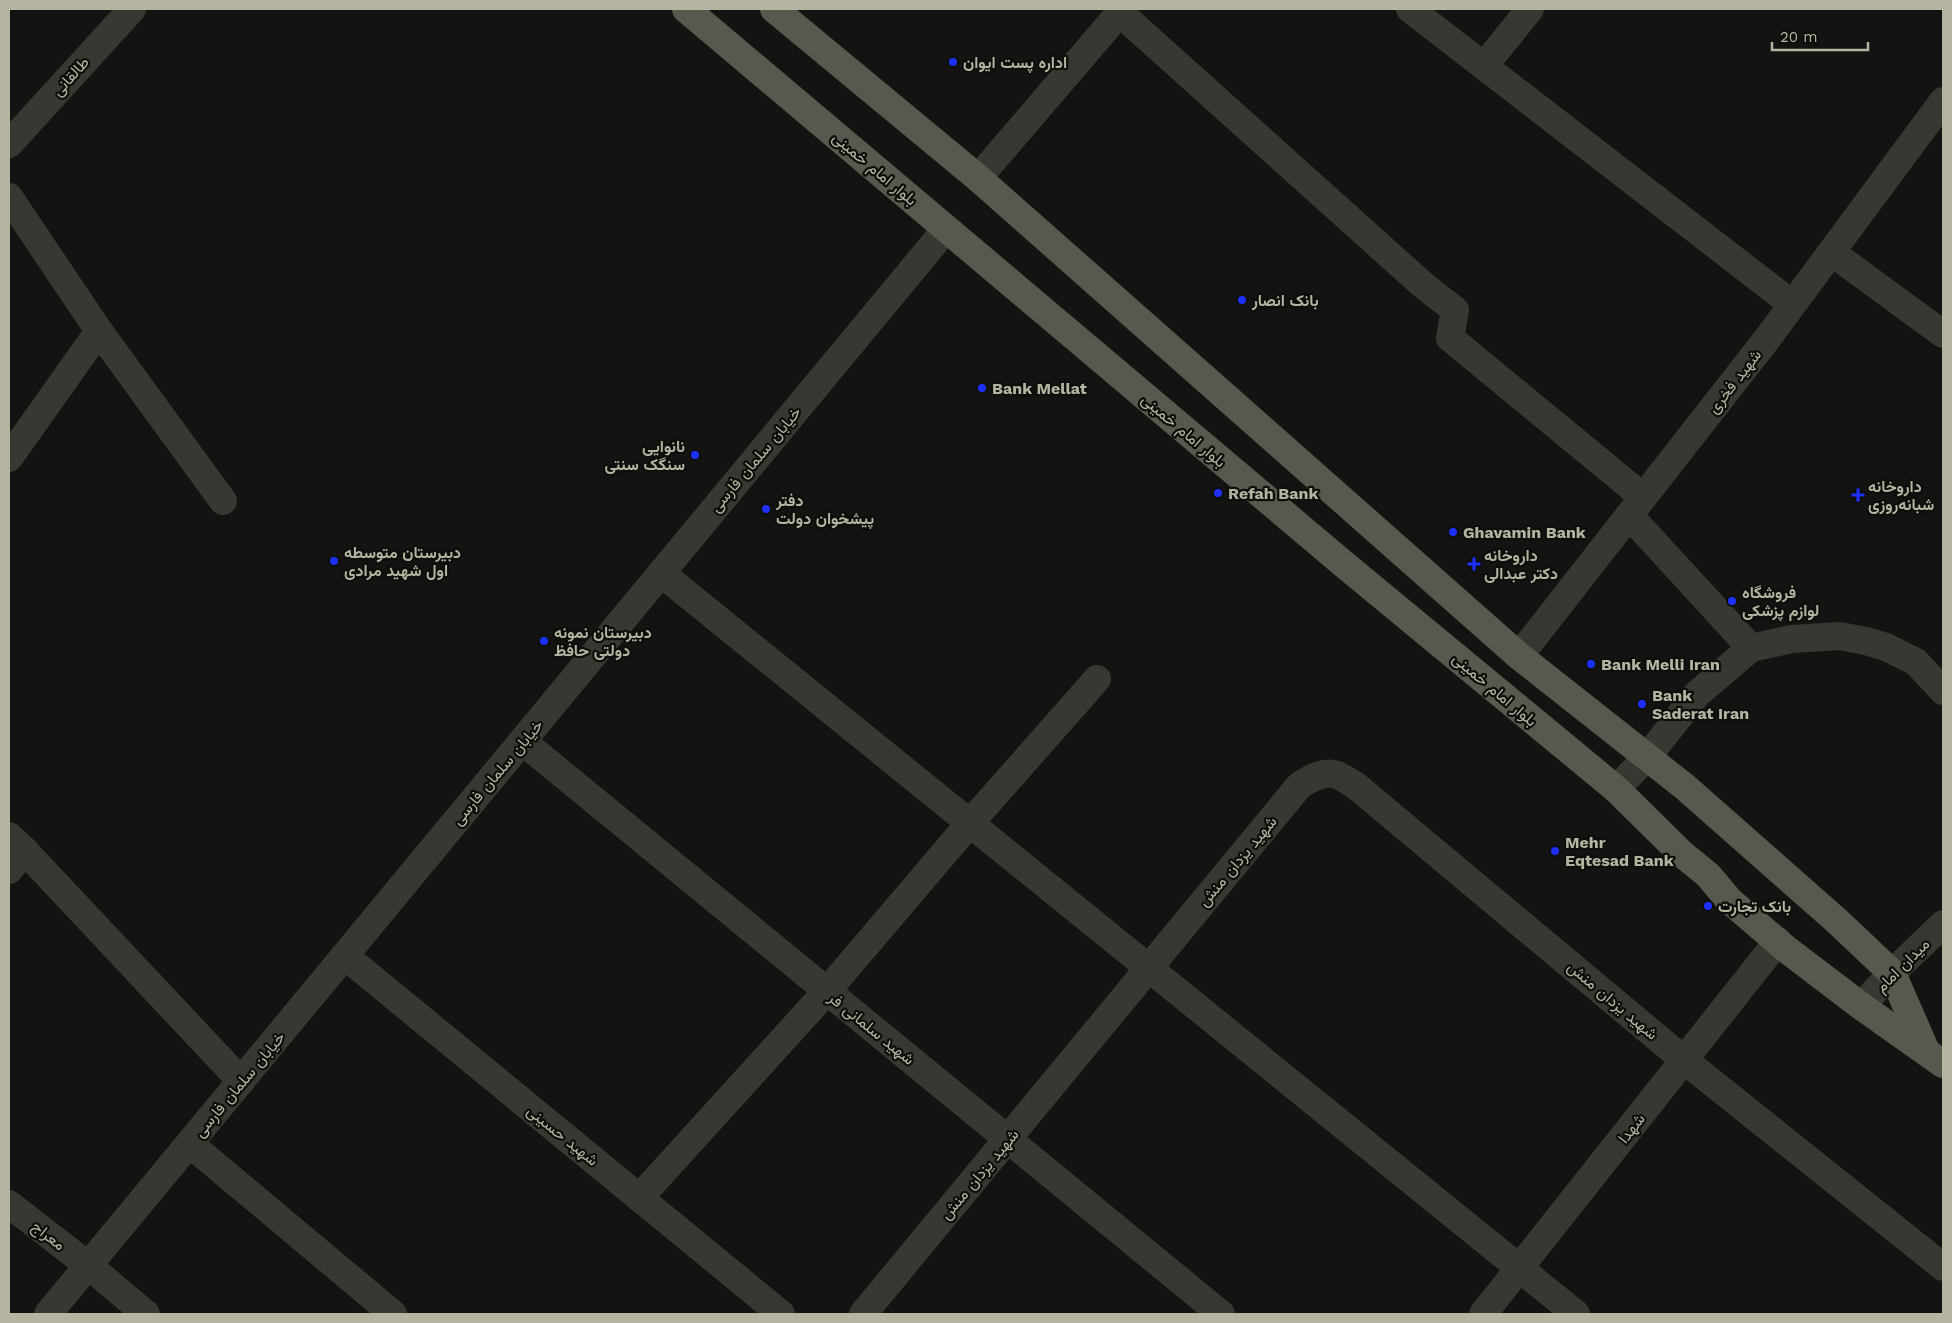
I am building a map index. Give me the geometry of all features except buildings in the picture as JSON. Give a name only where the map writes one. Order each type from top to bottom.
[{"type":"main road","name":"بلوار امام خمینی","points":[[686,9],[1338,560],[1616,789],[1681,853],[1708,874],[1729,900],[1861,1006],[1934,1058]]},
{"type":"main road","points":[[780,10],[978,178],[1518,656],[1700,800],[1837,922],[1892,973],[1934,1058]]},
{"type":"street","name":"طالقانی","points":[[9,144],[132,9]]},
{"type":"street","points":[[1410,9],[1792,304]]},
{"type":"street","points":[[1484,66],[1530,9]]},
{"type":"street","points":[[978,178],[1121,11],[1423,285],[1455,310],[1450,338],[1636,506],[1751,648]]},
{"type":"street","name":"شهید فخری","points":[[1518,656],[1792,304],[1943,101]]},
{"type":"street","points":[[9,198],[99,331],[223,501]]},
{"type":"street","name":"خیابان سلمان فارسی","points":[[48,1314],[946,229]]},
{"type":"street","points":[[1831,252],[1943,334]]},
{"type":"street","points":[[9,458],[99,331]]},
{"type":"street","points":[[661,574],[1576,1314]]},
{"type":"street","points":[[1616,789],[1647,757],[1697,694],[1751,648],[1792,639],[1840,636],[1886,647],[1916,662],[1939,678]]},
{"type":"street","points":[[639,1198],[827,991],[970,823],[1097,679]]},
{"type":"street","name":"شهید سلمانی فر","points":[[522,741],[1221,1314]]},
{"type":"street","name":"شهید یزدان منش","points":[[863,1314],[1299,786],[1307,781],[1331,774],[1337,775],[1355,785],[1684,1060]]},
{"type":"street","points":[[14,852],[241,1081]]},
{"type":"street","name":"میدان امام","points":[[1861,1006],[1943,924]]},
{"type":"street","name":"شهدا","points":[[1483,1314],[1778,941]]},
{"type":"street","name":"شهید حسینی","points":[[345,956],[780,1314]]},
{"type":"street","points":[[1684,1060],[1943,1267]]},
{"type":"street","points":[[190,1144],[392,1314]]},
{"type":"street","name":"معراج","points":[[9,1204],[146,1314]]},
{"type":"place","name":"اداره پست ایوان","points":[[953,62]]},
{"type":"place","name":"بانک انصار","points":[[1242,300]]},
{"type":"place","name":"Bank Mellat","points":[[982,388]]},
{"type":"place","name":"نانوایی سنگک سنتی","points":[[695,455]]},
{"type":"place","name":"Refah Bank","points":[[1218,493]]},
{"type":"place","name":"داروخانه شبانه‌روزی","points":[[1858,495]]},
{"type":"place","name":"دفتر پیشخوان دولت","points":[[766,509]]},
{"type":"place","name":"Ghavamin Bank","points":[[1453,532]]},
{"type":"place","name":"دبیرستان متوسطه اول شهید مرادی","points":[[334,561]]},
{"type":"place","name":"داروخانه دکتر عبدالی","points":[[1474,564]]},
{"type":"place","name":"فروشگاه لوازم پزشکی","points":[[1732,601]]},
{"type":"place","name":"دبیرستان نمونه دولتی حافظ","points":[[544,641]]},
{"type":"place","name":"Bank Melli Iran","points":[[1591,664]]},
{"type":"place","name":"Bank Saderat Iran","points":[[1642,704]]},
{"type":"place","name":"Mehr Eqtesad Bank","points":[[1555,851]]},
{"type":"place","name":"بانک تجارت","points":[[1708,906]]}]
